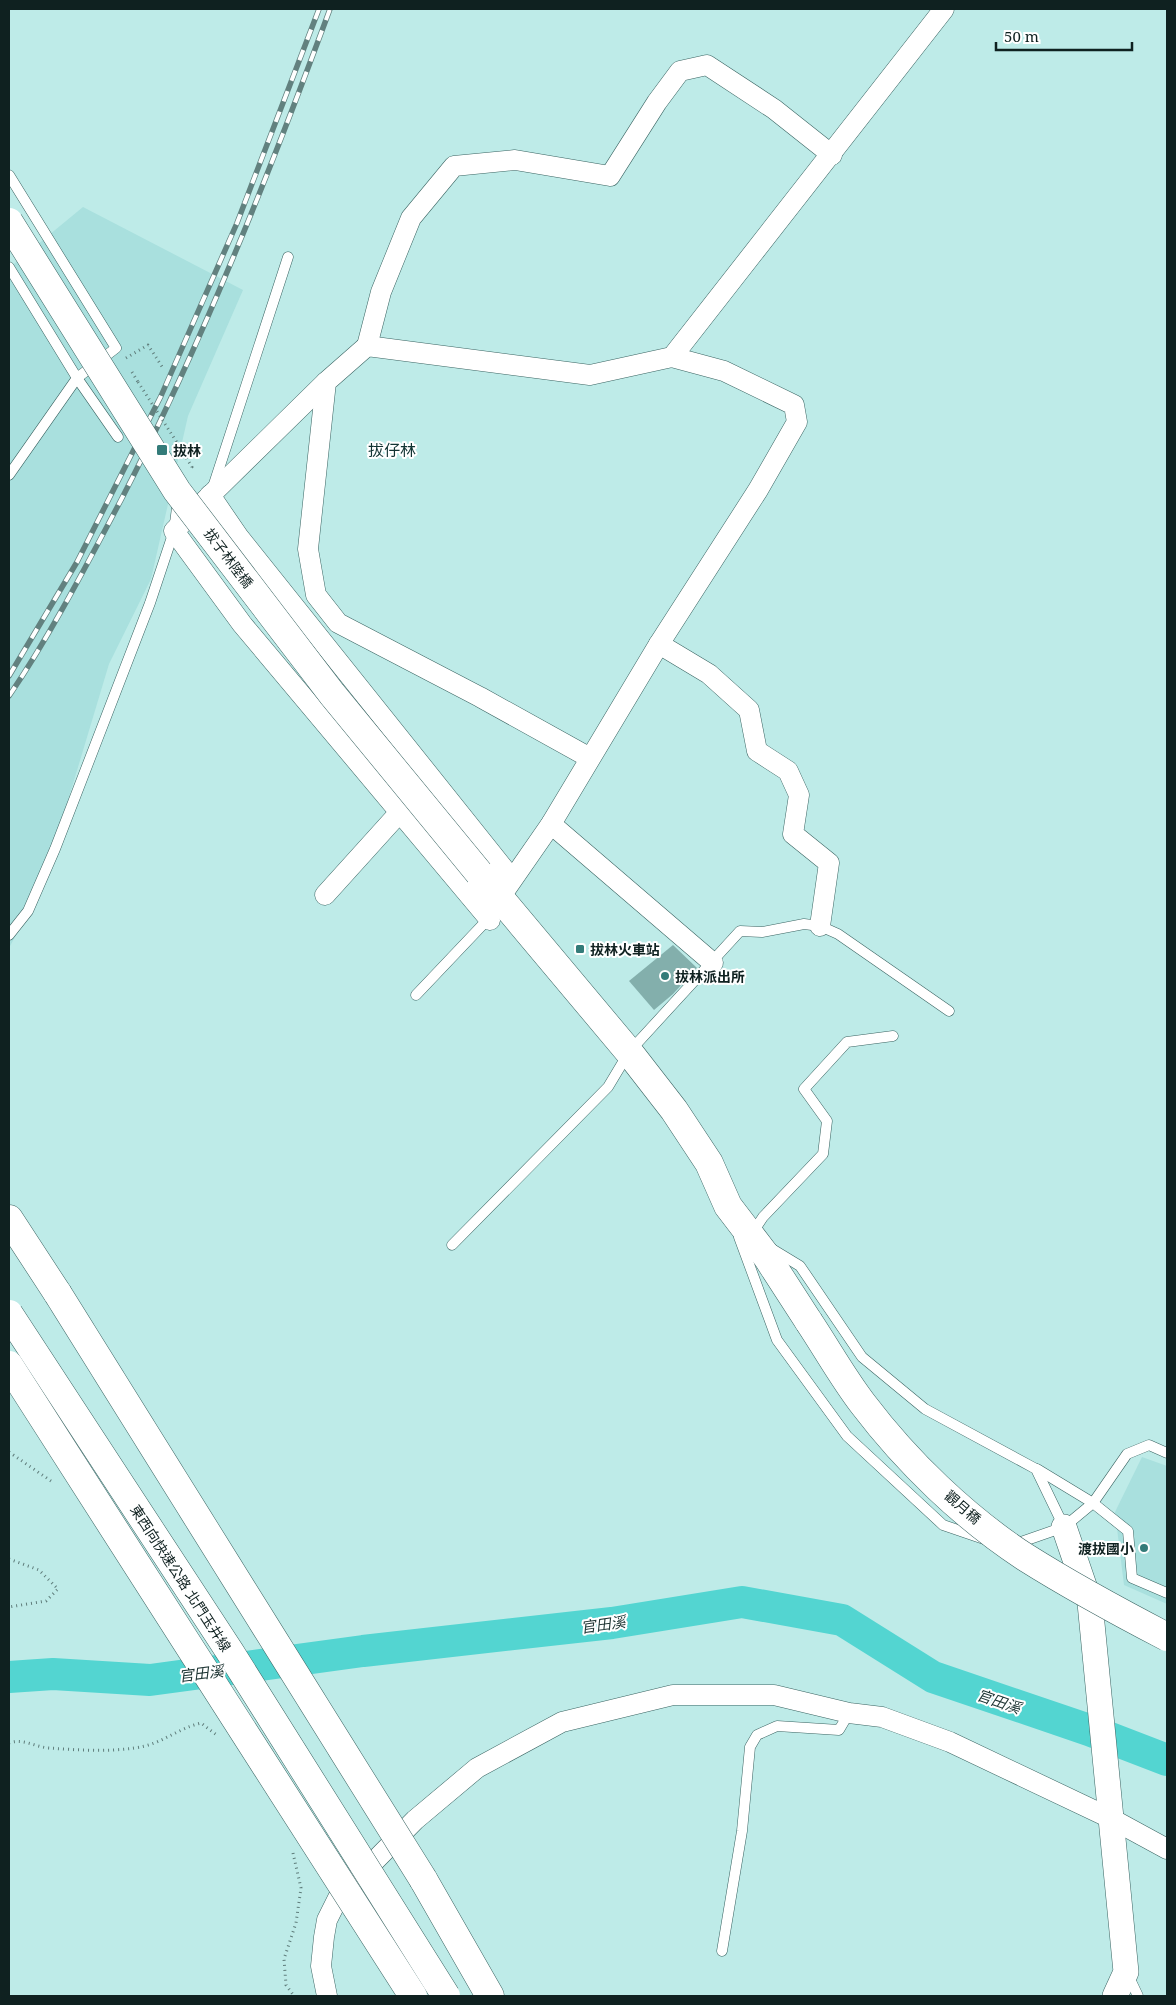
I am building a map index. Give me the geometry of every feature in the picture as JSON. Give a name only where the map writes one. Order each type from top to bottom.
[{"type":"main road","name":"拔子林陸橋","points":[[9,222],[177,491],[332,694],[500,899],[629,1052]]},
{"type":"main road","name":"觀月穚","points":[[629,1052],[674,1110],[709,1163],[728,1206],[767,1257],[863,1404],[908,1456],[964,1511],[1025,1556],[1116,1610],[1167,1637]]},
{"type":"main road","points":[[9,1219],[58,1294],[423,1879],[490,1996]]},
{"type":"main road","name":"東西向快速公路 北門玉井線","points":[[9,1314],[230,1652],[446,1996]]},
{"type":"main road","name":"東西向快速公路 北門玉井線","points":[[9,1365],[413,1996]]},
{"type":"street","points":[[672,357],[832,155],[944,9]]},
{"type":"street","points":[[500,899],[400,812],[242,624],[174,531],[326,382],[367,346],[381,292],[411,218],[454,166],[515,160],[610,176],[657,102],[680,71],[708,65],[774,109],[832,155]]},
{"type":"street","points":[[367,346],[590,375],[672,357],[724,370],[794,405],[797,422],[758,490],[659,644],[551,824],[500,899]]},
{"type":"street","points":[[326,382],[308,549],[316,596],[338,623],[480,697],[590,758]]},
{"type":"street","points":[[210,495],[500,899]]},
{"type":"street","points":[[659,644],[709,674],[749,710],[757,751],[788,771],[799,795],[793,834],[829,862],[820,926]]},
{"type":"street","points":[[325,895],[400,812]]},
{"type":"street","points":[[551,824],[712,963]]},
{"type":"street","points":[[1064,1527],[1090,1603],[1126,1972],[1116,1996]]},
{"type":"street","points":[[327,1996],[321,1966],[324,1936],[327,1920],[338,1898],[415,1820],[477,1768],[562,1722],[673,1695],[774,1695],[849,1713],[882,1717],[950,1742],[1110,1818],[1167,1849]]},
{"type":"lane","points":[[9,175],[116,348],[77,378],[9,475]]},
{"type":"lane","points":[[210,495],[288,257]]},
{"type":"lane","points":[[9,266],[77,378],[118,437]]},
{"type":"lane","points":[[9,935],[28,910],[55,849],[150,603],[174,531],[182,478],[162,450]]},
{"type":"lane","points":[[416,995],[500,899]]},
{"type":"lane","points":[[452,1245],[608,1087],[629,1052],[740,931],[762,932],[804,924],[820,926],[838,934],[949,1011]]},
{"type":"lane","points":[[893,1036],[847,1042],[804,1089],[827,1121],[823,1154],[763,1217],[750,1236],[800,1266],[862,1357],[924,1409],[1093,1502],[1128,1531],[1132,1578],[1167,1593]]},
{"type":"lane","points":[[728,1206],[777,1340],[847,1436],[943,1525],[991,1541],[1022,1542],[1064,1527],[1093,1502],[1127,1454],[1150,1445],[1167,1452]]},
{"type":"lane","points":[[1036,1469],[1064,1527]]},
{"type":"lane","points":[[722,1951],[742,1831],[750,1747],[757,1734],[777,1726],[839,1730],[849,1713]]},
{"type":"lane","points":[[1126,1972],[1138,1996]]},
{"type":"path","points":[[123,359],[148,345],[163,368]]},
{"type":"path","points":[[138,382],[176,441]]},
{"type":"path","points":[[9,1452],[51,1481]]},
{"type":"path","points":[[9,1559],[39,1570],[58,1588],[46,1601],[9,1607]]},
{"type":"path","points":[[9,1743],[17,1740],[48,1748],[132,1749],[158,1744],[188,1726],[201,1723],[223,1742]]},
{"type":"path","points":[[292,1852],[301,1888],[296,1923],[284,1959],[286,1985],[294,1996]]},
{"type":"shaded area","points":[[83,207],[243,290],[188,416],[151,579],[109,664],[42,887],[9,948],[9,268]]},
{"type":"shaded area","name":"渡拔國小","points":[[1142,1457],[1167,1466],[1167,1604],[1124,1585],[1115,1512]]},
{"type":"building","name":"拔林派出所","points":[[673,945],[697,968],[673,994],[654,1010],[629,981]]},
{"type":"waterway","name":"官田溪","points":[[9,1677],[53,1674],[150,1680],[363,1651],[612,1623],[742,1602],[842,1620],[933,1677],[1089,1730],[1167,1760]]},
{"type":"railway","points":[[9,676],[77,562],[161,396],[237,223],[319,9]]},
{"type":"railway","points":[[9,696],[54,624],[81,575],[121,500],[180,380],[233,258],[283,134],[330,9]]},
{"type":"place","name":"拔林","points":[[162,450]]},
{"type":"place","name":"拔林火車站","points":[[580,949]]},
{"type":"place","name":"拔林派出所","points":[[665,976]]},
{"type":"place","name":"渡拔國小","points":[[1144,1548]]},
{"type":"district","name":"拔仔林","points":[[392,450]]}]
